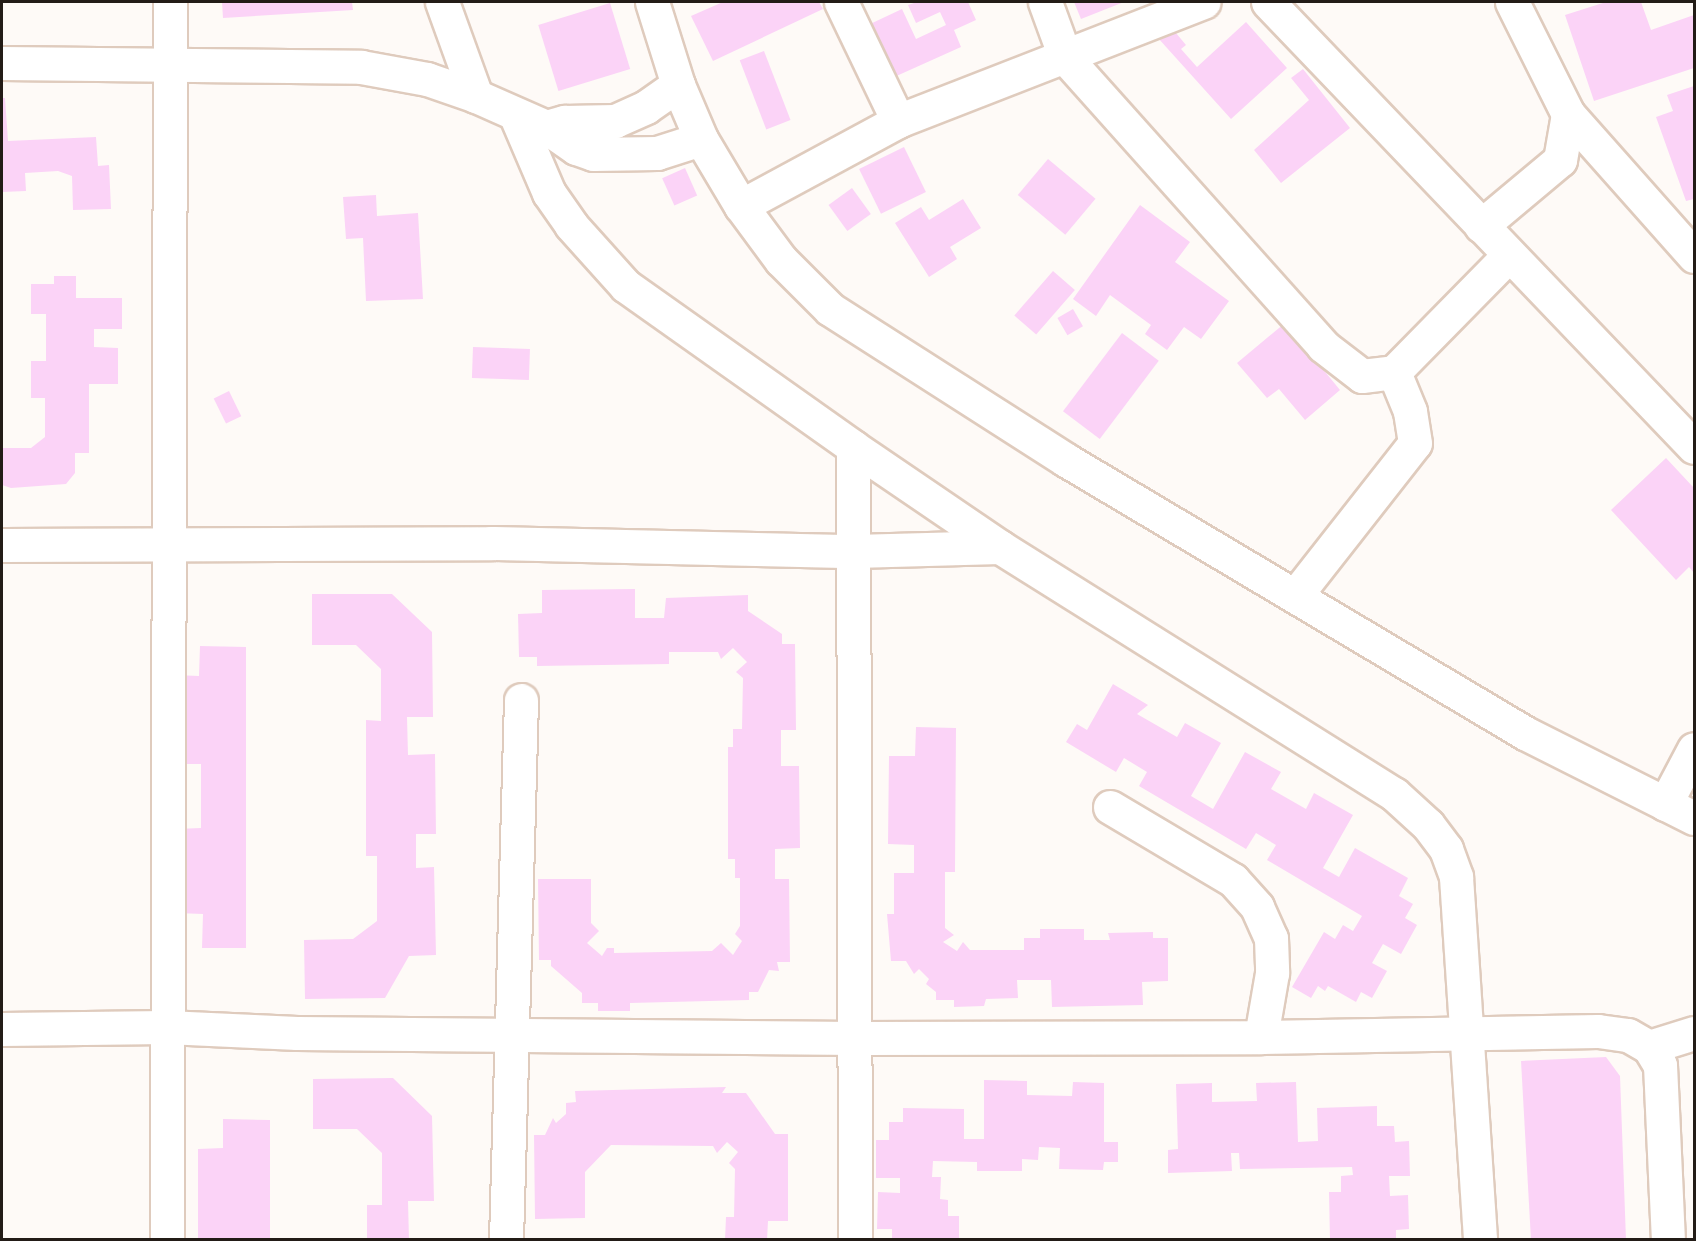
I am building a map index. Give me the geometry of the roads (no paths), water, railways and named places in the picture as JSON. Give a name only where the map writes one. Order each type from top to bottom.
[{"type":"street","points":[[167,1239],[166,545],[170,2]]},
{"type":"street","points":[[442,2],[476,96]]},
{"type":"street","points":[[652,2],[678,85],[701,139],[741,206],[788,267],[854,326],[1056,454],[1525,733],[1695,818]]},
{"type":"street","points":[[841,2],[898,121]]},
{"type":"street","points":[[1045,2],[1065,57],[1323,346],[1362,376],[1394,372],[1508,256]]},
{"type":"street","points":[[741,206],[898,121],[1204,2]]},
{"type":"street","points":[[1268,2],[1508,256],[1695,447]]},
{"type":"street","points":[[1512,2],[1568,114],[1695,256]]},
{"type":"street","points":[[2,63],[168,62],[361,67],[427,79],[476,96],[516,116],[546,127],[576,148],[612,156],[657,153],[701,139]]},
{"type":"street","points":[[546,127],[564,122],[615,121],[678,85]]},
{"type":"street","points":[[1480,226],[1560,160],[1568,114]]},
{"type":"street","points":[[516,116],[549,193],[571,225],[626,286],[853,447],[1000,547],[1394,794],[1428,825],[1446,849],[1456,877],[1480,1239]]},
{"type":"street","points":[[1295,596],[1415,443],[1410,411],[1394,372]]},
{"type":"street","points":[[853,447],[855,1239]]},
{"type":"street","points":[[2,545],[491,543],[854,551],[1000,547]]},
{"type":"street","points":[[506,1239],[520,700]]},
{"type":"street","points":[[1665,804],[1695,749]]},
{"type":"street","points":[[1110,807],[1233,880],[1257,907],[1271,938],[1272,973],[1261,1037]]},
{"type":"street","points":[[2,1029],[166,1027],[297,1033],[856,1038],[1261,1037],[1598,1031],[1628,1035],[1649,1047],[1660,1065],[1668,1239]]},
{"type":"street","points":[[1649,1047],[1695,1033]]}]
